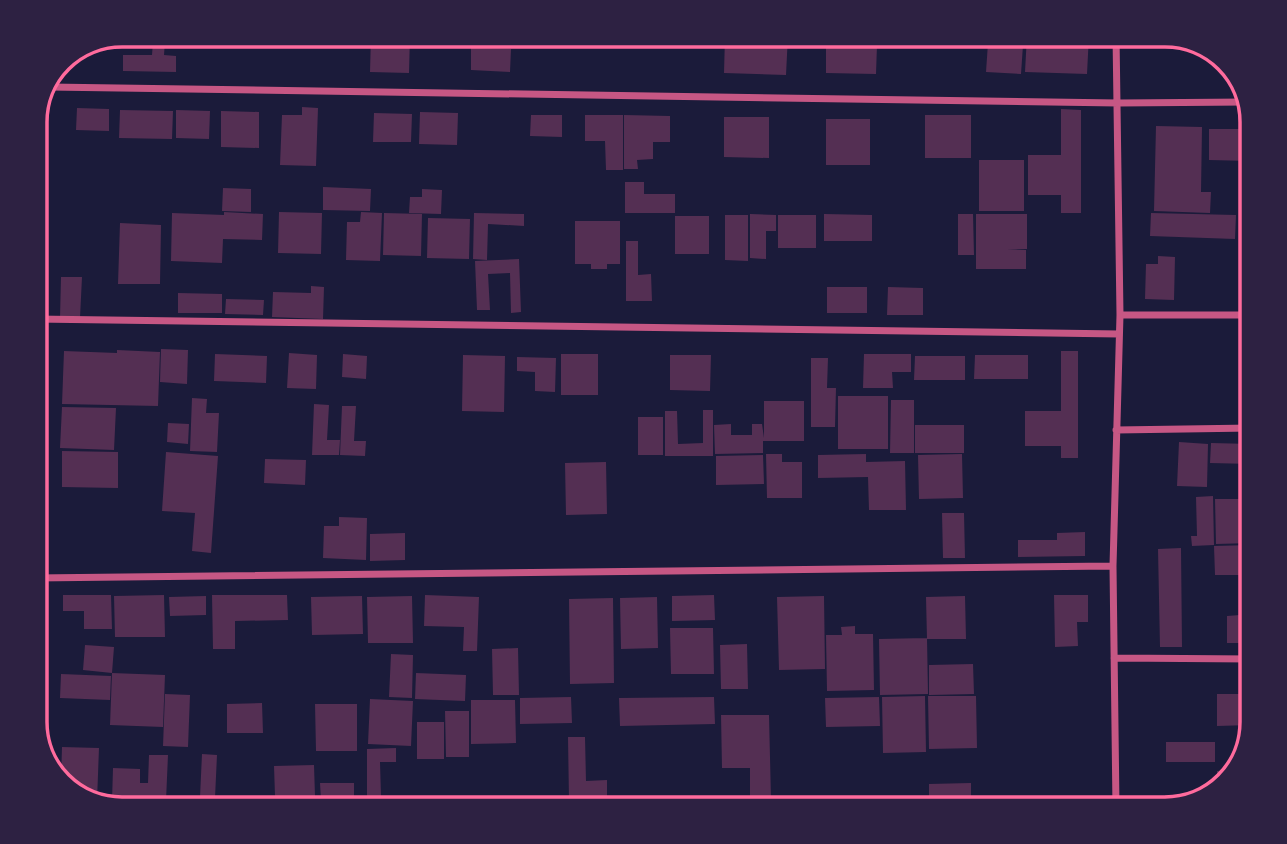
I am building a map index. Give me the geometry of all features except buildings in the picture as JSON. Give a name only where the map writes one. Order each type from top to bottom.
[{"type":"street","points":[[1116,47],[1120,315],[1113,566],[1116,797]]},
{"type":"street","points":[[56,87],[1118,103],[1237,102]]},
{"type":"street","points":[[1120,315],[1240,315]]},
{"type":"street","points":[[47,319],[1119,334]]},
{"type":"street","points":[[1116,430],[1240,428]]},
{"type":"street","points":[[47,578],[1113,566]]},
{"type":"street","points":[[1114,658],[1240,659]]}]
